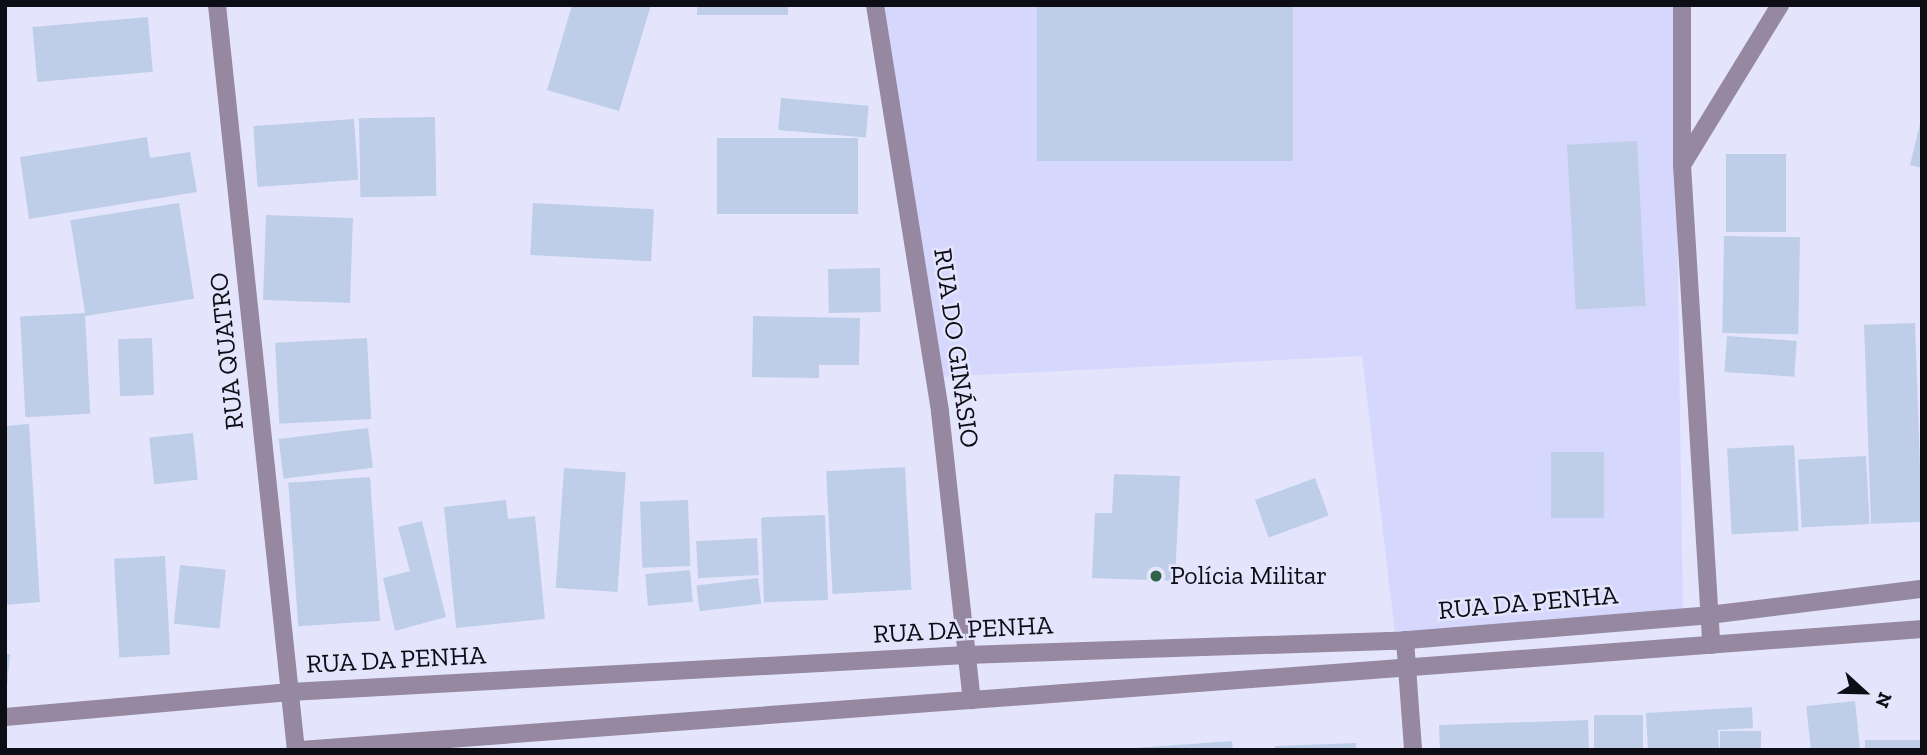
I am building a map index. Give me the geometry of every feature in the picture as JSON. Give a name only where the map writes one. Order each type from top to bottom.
[{"type":"street","name":"RUA QUATRO","points":[[217,5],[296,750]]},
{"type":"street","name":"RUA DO GINÁSIO","points":[[875,5],[938,399],[972,700]]},
{"type":"street","points":[[1682,5],[1682,165],[1711,645]]},
{"type":"street","points":[[1682,165],[1780,5]]},
{"type":"street","name":"RUA DA PENHA","points":[[5,717],[290,692],[966,655],[1405,640],[1709,615],[1922,589]]},
{"type":"street","name":"RUA DA PENHA","points":[[301,750],[1922,629]]},
{"type":"street","points":[[1405,640],[1413,750]]},
{"type":"shaded area","points":[[879,5],[1674,5],[1683,617],[1396,641],[1362,356],[939,377]]},
{"type":"building","points":[[572,5],[651,5],[619,111],[547,90]]},
{"type":"building","points":[[697,5],[788,5],[788,15],[697,15]]},
{"type":"building","points":[[1037,5],[1293,5],[1293,161],[1037,161]]},
{"type":"building","points":[[148,17],[153,72],[37,82],[32,27]]},
{"type":"building","points":[[781,98],[869,106],[866,138],[778,130]]},
{"type":"building","points":[[435,117],[436,196],[360,197],[359,118]]},
{"type":"building","points":[[354,119],[358,180],[258,187],[253,126]]},
{"type":"building","points":[[1922,120],[1922,168],[1910,165]]},
{"type":"building","points":[[147,137],[150,158],[190,152],[197,192],[29,219],[20,157]]},
{"type":"building","points":[[717,138],[858,138],[858,214],[717,214]]},
{"type":"building","points":[[1637,141],[1646,306],[1576,309],[1567,145]]},
{"type":"building","points":[[1726,154],[1786,154],[1786,232],[1726,232]]},
{"type":"building","points":[[179,203],[194,299],[86,316],[70,220]]},
{"type":"building","points":[[533,203],[654,209],[651,261],[530,255]]},
{"type":"building","points":[[266,215],[353,218],[350,303],[263,300]]},
{"type":"building","points":[[1724,236],[1800,237],[1798,334],[1722,333]]},
{"type":"building","points":[[880,268],[881,312],[829,313],[828,269]]},
{"type":"building","points":[[85,313],[90,414],[25,417],[20,316]]},
{"type":"building","points":[[753,316],[860,318],[859,365],[819,365],[819,378],[752,377]]},
{"type":"building","points":[[1915,323],[1922,522],[1871,524],[1864,325]]},
{"type":"building","points":[[1727,336],[1797,341],[1794,377],[1724,372]]},
{"type":"building","points":[[152,338],[154,395],[120,396],[118,339]]},
{"type":"building","points":[[367,338],[371,419],[279,424],[275,343]]},
{"type":"building","points":[[29,424],[40,602],[5,605],[5,426]]},
{"type":"building","points":[[368,428],[373,468],[284,479],[279,439]]},
{"type":"building","points":[[193,433],[198,480],[154,484],[149,438]]},
{"type":"building","points":[[1794,445],[1799,531],[1732,534],[1727,449]]},
{"type":"building","points":[[1551,452],[1604,452],[1604,518],[1551,518]]},
{"type":"building","points":[[1866,456],[1870,524],[1802,527],[1798,460]]},
{"type":"building","points":[[905,467],[911,590],[833,594],[826,471]]},
{"type":"building","points":[[564,468],[626,472],[617,592],[556,588]]},
{"type":"building","points":[[1114,474],[1180,476],[1175,581],[1092,578],[1095,513],[1112,513]]},
{"type":"building","points":[[370,477],[380,621],[298,626],[288,483]]},
{"type":"building","points":[[1315,478],[1329,516],[1269,537],[1255,500]]},
{"type":"building","points":[[506,500],[508,519],[535,516],[545,619],[456,628],[444,507]]},
{"type":"building","points":[[688,500],[690,566],[642,568],[640,502]]},
{"type":"building","points":[[825,515],[828,600],[764,602],[761,517]]},
{"type":"building","points":[[422,521],[446,617],[395,631],[383,578],[410,571],[398,527]]},
{"type":"building","points":[[757,538],[759,575],[698,578],[696,541]]},
{"type":"building","points":[[165,556],[170,655],[119,658],[114,559]]},
{"type":"building","points":[[180,565],[226,570],[220,628],[174,624]]},
{"type":"building","points":[[690,570],[693,602],[648,606],[645,574]]},
{"type":"building","points":[[758,578],[761,604],[700,611],[696,586]]},
{"type":"building","points":[[5,654],[10,654],[7,686],[5,686]]},
{"type":"building","points":[[1855,701],[1860,750],[1811,750],[1806,706]]},
{"type":"building","points":[[1752,707],[1753,728],[1718,730],[1719,750],[1648,750],[1646,713]]},
{"type":"building","points":[[1594,715],[1643,715],[1643,750],[1594,750]]},
{"type":"building","points":[[1588,720],[1589,750],[1440,750],[1439,725]]},
{"type":"building","points":[[1720,731],[1761,731],[1761,750],[1720,750]]},
{"type":"building","points":[[1865,740],[1922,740],[1922,750],[1865,750]]},
{"type":"building","points":[[1232,741],[1233,750],[1135,750],[1135,748]]},
{"type":"building","points":[[1356,743],[1356,750],[1275,750],[1275,746]]},
{"type":"place","name":"Polícia Militar","points":[[1156,576]]}]
